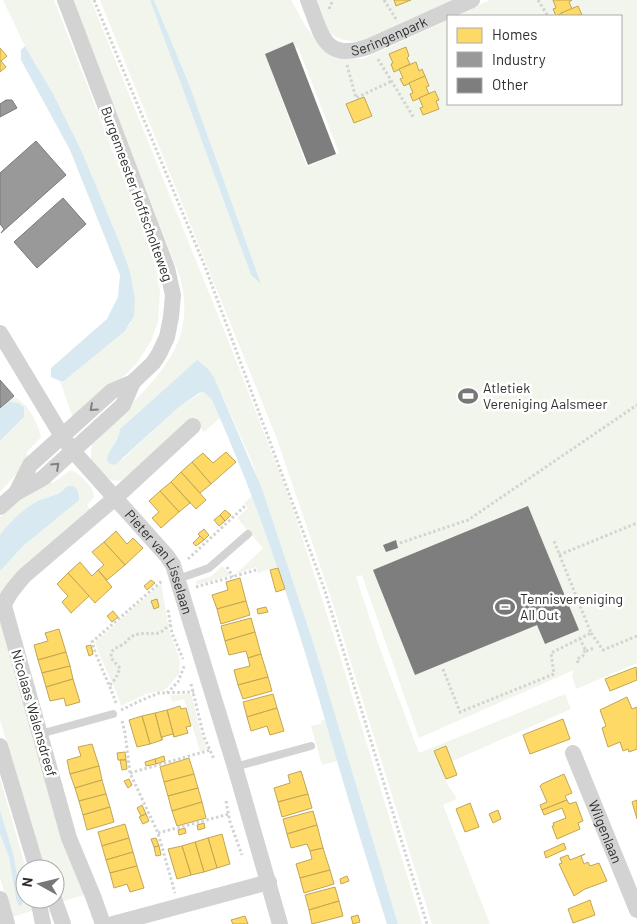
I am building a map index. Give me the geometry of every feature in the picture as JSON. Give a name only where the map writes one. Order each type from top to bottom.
[{"type":"street","name":"Burgemeester Hoffscholteweg","points":[[16,492],[43,478],[123,405],[134,382],[153,363],[167,337],[171,317],[173,295],[167,268],[65,0]]},
{"type":"street","name":"Seringenpark","points":[[308,0],[325,41],[334,48],[344,52],[370,46],[472,0]]},
{"type":"street","points":[[0,333],[73,451]]},
{"type":"street","name":"Burgemeester Hoffscholteweg","points":[[0,508],[16,492],[30,465],[112,391],[134,382]]},
{"type":"street","name":"Nicolaas Walensdreef","points":[[102,924],[93,896],[68,838],[4,606],[13,588],[24,576],[115,498],[193,426]]},
{"type":"street","name":"Pieter van Lisselaan","points":[[73,451],[167,556],[178,580],[280,924]]},
{"type":"street","points":[[0,746],[34,859]]},
{"type":"street","name":"Wilgenlaan","points":[[572,754],[637,910]]},
{"type":"street","points":[[113,924],[269,882]]},
{"type":"street","points":[[0,899],[8,924]]},
{"type":"street","points":[[40,909],[44,924]]},
{"type":"street","points":[[58,909],[63,924]]},
{"type":"lane","points":[[178,580],[209,568],[248,534]]},
{"type":"lane","points":[[40,734],[116,713]]},
{"type":"lane","points":[[235,767],[310,746]]},
{"type":"path","points":[[94,0],[206,269],[325,591],[427,924]]},
{"type":"path","points":[[538,0],[547,15]]},
{"type":"path","points":[[370,46],[414,118]]},
{"type":"path","points":[[344,52],[356,98],[392,81]]},
{"type":"path","points":[[400,542],[468,520],[637,405]]},
{"type":"path","points":[[180,906],[158,833],[130,773],[125,734],[116,713],[110,685],[97,658],[92,642],[178,580],[245,506]]},
{"type":"path","points":[[559,555],[637,523]]},
{"type":"path","points":[[554,541],[591,633],[603,650],[637,636]]},
{"type":"path","points":[[178,580],[256,570]]},
{"type":"path","points":[[110,685],[116,678],[120,668],[111,658],[114,647],[123,644],[129,637],[145,633],[157,634],[171,625]]},
{"type":"path","points":[[443,669],[460,712],[554,674],[551,654],[591,633]]},
{"type":"path","points":[[580,639],[586,651]]},
{"type":"path","points":[[578,663],[578,658],[583,656],[583,652],[594,648]]},
{"type":"path","points":[[167,692],[178,682],[185,664]]},
{"type":"path","points":[[116,713],[150,696],[167,692],[212,692]]},
{"type":"path","points":[[130,773],[228,746]]},
{"type":"path","points":[[158,833],[229,814]]},
{"type":"shaded area","points":[[3,0],[54,0],[143,229],[157,272],[160,292],[158,321],[152,339],[137,363],[119,381],[73,418],[60,381],[64,381],[125,331],[131,323],[119,241],[82,152],[25,46]]},
{"type":"shaded area","points":[[72,0],[91,0],[232,350],[291,503],[422,924],[398,924],[315,648],[252,462],[214,377],[169,385],[120,429],[120,437],[111,448],[122,460],[179,407],[203,392],[211,398],[220,418],[204,432],[193,419],[122,480],[117,481],[108,478],[91,460],[92,445],[96,438],[150,384],[172,353],[180,337],[184,319],[184,299],[180,277]]},
{"type":"shaded area","points":[[100,0],[150,0],[251,275],[260,283],[189,84],[154,0],[291,0],[306,27],[324,49],[341,58],[363,59],[447,20],[447,105],[622,105],[622,15],[458,15],[490,0],[637,0],[637,663],[576,689],[572,676],[574,670],[419,738],[362,575],[356,577],[379,646],[419,753],[565,694],[571,709],[448,763],[445,768],[446,781],[457,799],[443,805],[490,924],[432,924],[330,595],[277,439]],"holes":[[[298,47],[339,153],[307,167],[265,54],[270,58]]]},
{"type":"shaded area","points":[[150,0],[154,0],[189,84],[261,284],[251,275]]},
{"type":"shaded area","points":[[313,0],[454,0],[361,42],[341,39],[329,32]]},
{"type":"shaded area","points":[[25,46],[53,94],[82,152],[119,241],[130,272],[135,300],[134,316],[125,331],[64,381],[51,377],[51,368],[107,319],[118,297],[120,275],[70,150],[21,60],[21,50]]},
{"type":"shaded area","points":[[197,360],[214,377],[262,489],[315,648],[398,924],[387,924],[281,577],[248,487],[211,398],[203,392],[199,393],[179,407],[115,465],[107,460],[120,429]]},
{"type":"shaded area","points":[[14,397],[24,404],[32,414],[41,437],[26,453],[31,458],[0,492],[0,441],[24,417],[18,403],[9,401]]},
{"type":"shaded area","points":[[9,401],[24,407],[24,417],[0,441],[0,409]]},
{"type":"shaded area","points":[[71,470],[82,477],[92,489],[94,497],[87,505],[91,510],[5,587],[0,594],[0,571],[23,546],[70,506],[70,485],[59,493],[38,501],[26,509],[0,535],[0,517],[7,509],[49,479],[53,483]]},
{"type":"shaded area","points":[[67,486],[73,486],[77,489],[79,500],[23,546],[0,571],[0,535],[19,514],[31,505],[59,493]]},
{"type":"shaded area","points":[[252,496],[278,567],[258,573],[256,567],[236,574],[263,548],[237,518],[248,508],[244,503]]},
{"type":"shaded area","points":[[222,566],[231,575],[197,585],[196,581],[212,576]]},
{"type":"shaded area","points":[[161,584],[169,630],[180,661],[179,674],[165,690],[146,694],[121,706],[95,642]]},
{"type":"shaded area","points":[[0,618],[84,895],[65,901],[65,859],[42,859],[0,720]]},
{"type":"shaded area","points":[[191,694],[207,749],[200,751],[184,699],[172,702],[170,695]]},
{"type":"shaded area","points":[[326,719],[337,761],[322,765],[311,726],[321,724],[321,721]]},
{"type":"shaded area","points":[[0,778],[23,859],[15,859],[15,863],[13,853],[0,810]]},
{"type":"shaded area","points":[[0,810],[15,863],[15,893],[9,857],[0,834]]},
{"type":"shaded area","points":[[0,834],[9,857],[15,893],[15,909],[34,910],[12,917],[0,878]]},
{"type":"building: Homes","points":[[394,0],[411,0],[396,6]]},
{"type":"building: Homes","points":[[553,0],[572,0],[569,2],[572,9],[556,15],[553,9],[556,8]]},
{"type":"building: Homes","points":[[578,6],[582,15],[562,15],[561,13]]},
{"type":"building: Homes","points":[[406,47],[409,56],[407,58],[410,64],[394,72],[389,54]]},
{"type":"building: Homes","points":[[0,48],[7,56],[1,61],[6,67],[0,72]]},
{"type":"building: Homes","points":[[416,62],[419,71],[422,69],[425,76],[404,86],[400,79],[403,78],[399,69]]},
{"type":"building: Homes","points":[[425,76],[429,86],[426,87],[429,94],[413,101],[410,94],[413,93],[409,83]]},
{"type":"building: Homes","points":[[435,91],[439,100],[436,101],[439,109],[423,115],[420,108],[423,107],[419,98]]},
{"type":"building: Homes","points":[[364,97],[372,116],[354,123],[346,104]]},
{"type":"building: Homes","points":[[226,452],[236,462],[211,484],[192,462],[203,453],[213,463]]},
{"type":"building: Homes","points":[[192,462],[211,484],[200,493],[181,472]]},
{"type":"building: Homes","points":[[181,472],[206,500],[196,509],[171,482]]},
{"type":"building: Homes","points":[[171,482],[190,503],[179,512],[160,491]]},
{"type":"building: Homes","points":[[160,491],[179,512],[161,528],[152,518],[159,512],[149,501]]},
{"type":"building: Homes","points":[[225,510],[231,515],[225,521],[220,515]]},
{"type":"building: Homes","points":[[220,515],[225,521],[219,526],[214,520]]},
{"type":"building: Homes","points":[[204,529],[209,535],[204,540],[198,534]]},
{"type":"building: Homes","points":[[116,531],[127,544],[133,538],[143,548],[125,565],[104,542]]},
{"type":"building: Homes","points":[[200,536],[204,540],[196,546],[193,543]]},
{"type":"building: Homes","points":[[104,542],[125,565],[107,580],[98,570],[104,565],[92,552]]},
{"type":"building: Homes","points":[[80,562],[92,576],[98,570],[112,587],[95,603],[68,573]]},
{"type":"building: Homes","points":[[278,568],[285,589],[276,592],[270,570]]},
{"type":"building: Homes","points":[[68,573],[89,596],[71,613],[62,602],[68,596],[57,584]]},
{"type":"building: Homes","points":[[240,578],[246,601],[217,609],[212,595],[228,590],[226,582]]},
{"type":"building: Homes","points":[[151,580],[155,583],[147,590],[144,586]]},
{"type":"building: Homes","points":[[157,599],[159,607],[154,609],[151,601]]},
{"type":"building: Homes","points":[[246,601],[250,615],[221,624],[217,609]]},
{"type":"building: Homes","points":[[266,607],[268,612],[258,614],[257,609]]},
{"type":"building: Homes","points":[[113,611],[118,617],[112,622],[107,616]]},
{"type":"building: Homes","points":[[251,618],[255,632],[225,641],[221,626]]},
{"type":"building: Homes","points":[[59,629],[66,652],[38,660],[34,645],[48,641],[45,633]]},
{"type":"building: Homes","points":[[255,632],[261,654],[248,658],[246,651],[229,655],[225,641]]},
{"type":"building: Homes","points":[[91,645],[93,654],[89,656],[86,646]]},
{"type":"building: Homes","points":[[66,652],[70,666],[42,673],[38,660]]},
{"type":"building: Homes","points":[[261,654],[268,677],[238,685],[234,670],[250,666],[248,658]]},
{"type":"building: Homes","points":[[70,666],[73,679],[46,687],[42,673]]},
{"type":"building: Homes","points":[[636,667],[637,680],[610,691],[605,679]]},
{"type":"building: Homes","points":[[268,677],[272,691],[243,699],[238,685]]},
{"type":"building: Homes","points":[[73,679],[80,702],[66,706],[64,698],[50,701],[46,687]]},
{"type":"building: Homes","points":[[273,694],[277,708],[247,717],[243,702]]},
{"type":"building: Homes","points":[[627,697],[632,709],[637,707],[637,749],[629,752],[628,749],[623,751],[620,742],[608,747],[602,728],[606,726],[600,710]]},
{"type":"building: Homes","points":[[180,706],[181,709],[186,708],[191,726],[186,727],[188,733],[174,737],[167,710]]},
{"type":"building: Homes","points":[[277,708],[284,731],[270,735],[267,726],[251,731],[247,717]]},
{"type":"building: Homes","points":[[167,710],[174,737],[173,734],[162,737],[162,740],[155,713]]},
{"type":"building: Homes","points":[[155,713],[162,740],[150,744],[142,716]]},
{"type":"building: Homes","points":[[142,716],[150,744],[137,747],[129,720]]},
{"type":"building: Homes","points":[[563,719],[570,739],[530,754],[523,735]]},
{"type":"building: Homes","points":[[92,744],[99,766],[70,774],[67,760],[81,756],[78,747]]},
{"type":"building: Homes","points":[[446,746],[457,775],[446,779],[434,751]]},
{"type":"building: Homes","points":[[125,752],[126,760],[118,760],[117,753]]},
{"type":"building: Homes","points":[[164,756],[165,761],[156,764],[155,759]]},
{"type":"building: Homes","points":[[189,758],[194,774],[164,782],[160,767]]},
{"type":"building: Homes","points":[[155,759],[156,764],[146,766],[145,762]]},
{"type":"building: Homes","points":[[120,760],[126,760],[127,769],[122,770]]},
{"type":"building: Homes","points":[[99,766],[102,780],[75,788],[70,774]]},
{"type":"building: Homes","points":[[301,771],[308,794],[278,802],[274,788],[290,783],[288,775]]},
{"type":"building: Homes","points":[[194,774],[198,788],[168,796],[164,782]]},
{"type":"building: Homes","points":[[564,774],[572,793],[565,796],[567,800],[542,810],[540,805],[547,802],[540,786]]},
{"type":"building: Homes","points":[[129,779],[132,785],[128,788],[124,781]]},
{"type":"building: Homes","points":[[102,780],[106,794],[79,801],[75,788]]},
{"type":"building: Homes","points":[[198,788],[202,802],[172,811],[168,796]]},
{"type":"building: Homes","points":[[106,794],[110,807],[83,815],[79,801]]},
{"type":"building: Homes","points":[[308,794],[312,808],[282,817],[278,802]]},
{"type":"building: Homes","points":[[567,800],[569,804],[576,802],[583,821],[578,823],[580,829],[557,839],[552,826],[554,826],[553,823],[566,818],[562,808],[544,815],[542,810]]},
{"type":"building: Homes","points":[[637,800],[637,819],[632,802]]},
{"type":"building: Homes","points":[[202,802],[206,818],[177,826],[172,811]]},
{"type":"building: Homes","points":[[470,803],[479,827],[465,832],[456,809]]},
{"type":"building: Homes","points":[[142,805],[146,814],[141,816],[137,808]]},
{"type":"building: Homes","points":[[110,807],[114,822],[87,830],[83,815]]},
{"type":"building: Homes","points":[[498,810],[501,819],[493,823],[489,814]]},
{"type":"building: Homes","points":[[313,811],[317,825],[287,834],[283,819]]},
{"type":"building: Homes","points":[[146,814],[149,821],[143,824],[139,817]]},
{"type":"building: Homes","points":[[204,823],[205,828],[198,830],[197,825]]},
{"type":"building: Homes","points":[[125,824],[129,838],[102,846],[98,832]]},
{"type":"building: Homes","points":[[317,825],[323,848],[310,851],[307,844],[291,848],[287,834]]},
{"type":"building: Homes","points":[[185,828],[186,833],[179,835],[178,830]]},
{"type":"building: Homes","points":[[222,834],[230,864],[217,868],[208,838]]},
{"type":"building: Homes","points":[[129,838],[133,852],[106,860],[102,846]]},
{"type":"building: Homes","points":[[156,838],[159,846],[154,847],[151,839]]},
{"type":"building: Homes","points":[[208,838],[217,868],[204,872],[195,842]]},
{"type":"building: Homes","points":[[195,842],[204,872],[191,875],[182,846]]},
{"type":"building: Homes","points":[[564,843],[566,849],[546,858],[544,852]]},
{"type":"building: Homes","points":[[159,846],[161,855],[156,856],[154,847]]},
{"type":"building: Homes","points":[[182,846],[191,875],[177,879],[168,849]]},
{"type":"building: Homes","points":[[323,848],[330,870],[300,878],[296,864],[312,859],[310,851]]},
{"type":"building: Homes","points":[[133,852],[137,866],[110,873],[106,860]]},
{"type":"building: Homes","points":[[585,854],[581,856],[584,864],[588,862],[590,866],[599,863],[607,881],[585,889],[574,896],[559,864],[562,863],[560,858],[568,855],[570,860]]},
{"type":"building: Homes","points":[[137,866],[144,888],[130,892],[127,884],[114,888],[110,873]]},
{"type":"building: Homes","points":[[330,870],[334,884],[304,893],[300,878]]},
{"type":"building: Homes","points":[[347,876],[349,881],[341,884],[340,879]]},
{"type":"building: Homes","points":[[335,887],[339,901],[309,910],[305,895]]},
{"type":"building: Homes","points":[[590,900],[595,915],[573,923],[568,909]]},
{"type":"building: Homes","points":[[339,901],[343,916],[312,924],[309,910]]},
{"type":"building: Homes","points":[[358,915],[360,922],[353,924],[351,917]]},
{"type":"building: Homes","points":[[245,916],[248,924],[233,924],[231,920]]},
{"type":"building: Industry","points":[[6,100],[12,100],[17,108],[0,117],[0,104]]},
{"type":"building: Industry","points":[[36,141],[66,175],[1,233],[4,229],[0,224],[0,173]]},
{"type":"building: Industry","points":[[63,198],[86,224],[37,268],[14,242]]},
{"type":"building: Industry","points":[[0,380],[14,396],[0,408]]},
{"type":"building: Other","points":[[293,42],[336,154],[308,165],[265,54]]},
{"type":"building: Other","points":[[528,506],[579,630],[545,644],[537,625],[415,675],[373,570]]},
{"type":"building: Other","points":[[396,540],[398,548],[386,552],[383,545]]},
{"type":"place","name":"Atletiek Vereniging Aalsmeer","points":[[468,396]]},
{"type":"place","name":"Tennisvereniging All Out","points":[[505,607]]}]
